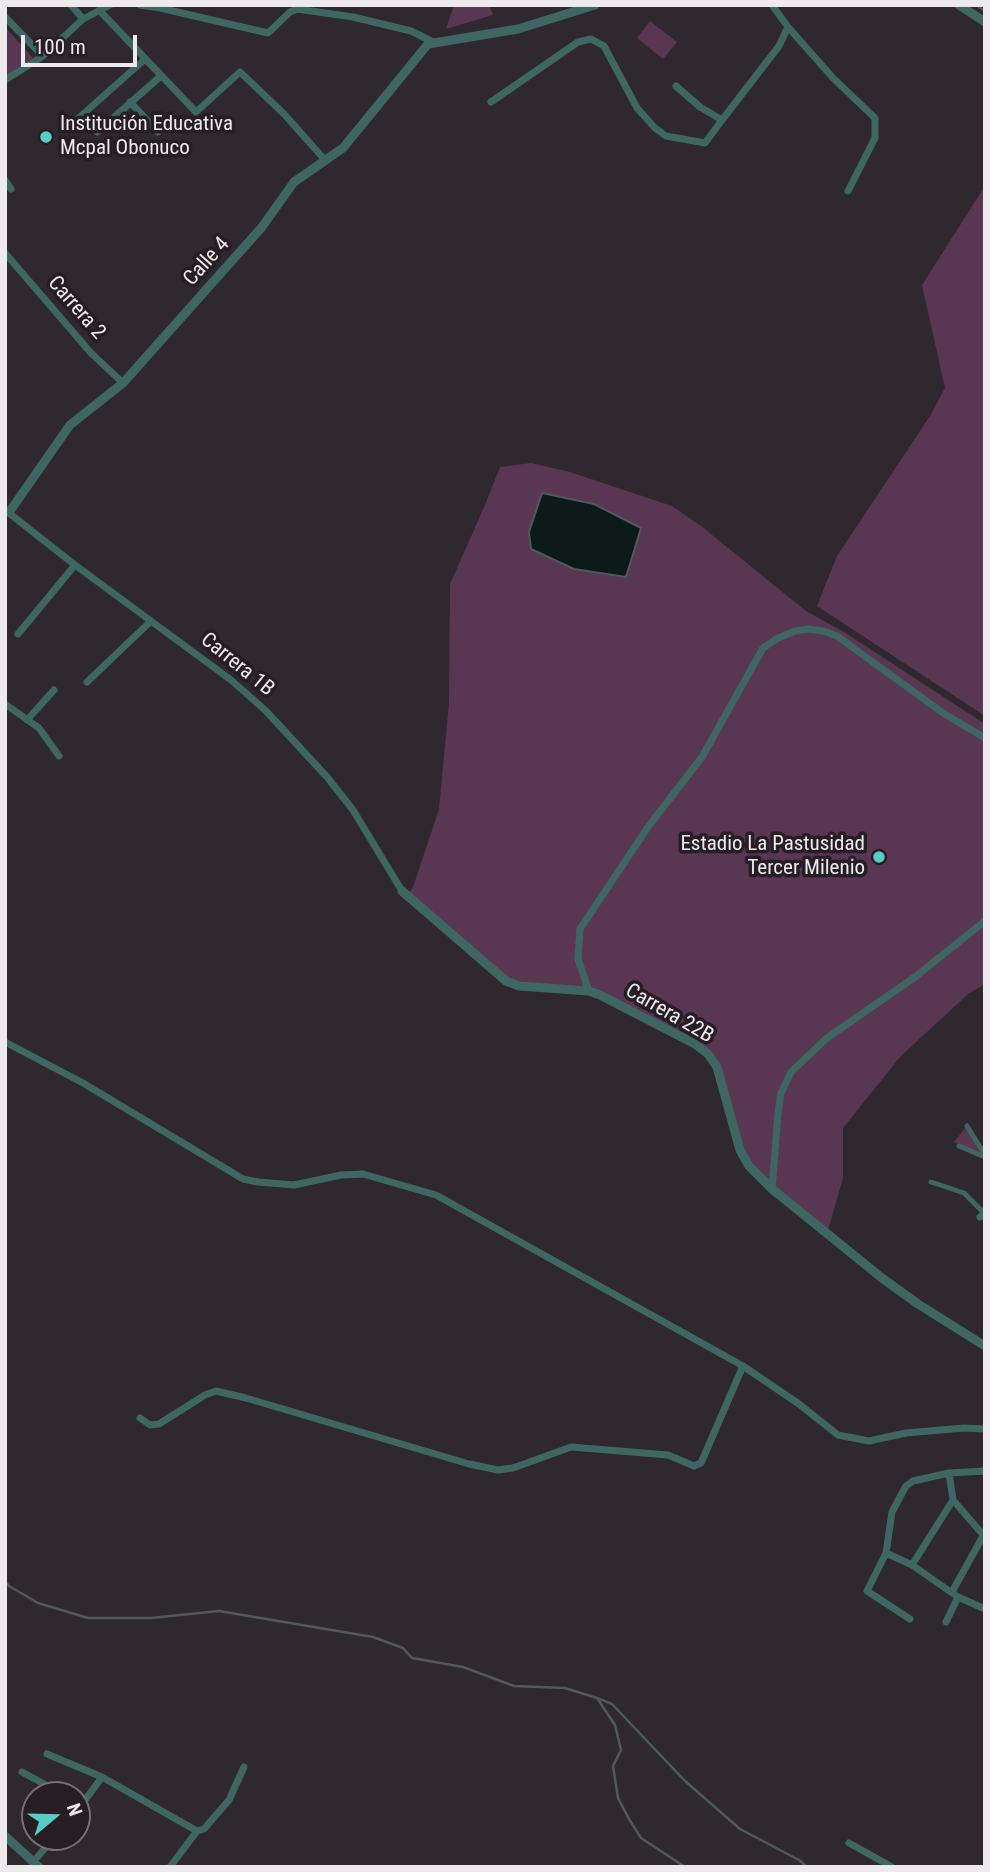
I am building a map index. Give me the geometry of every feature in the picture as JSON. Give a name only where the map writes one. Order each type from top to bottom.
[{"type":"street","points":[[71,5],[83,19]]},
{"type":"street","points":[[5,80],[43,56],[83,19],[110,5]]},
{"type":"street","points":[[139,5],[261,33],[268,33],[290,12],[297,9],[353,16],[411,31],[435,43],[518,29],[595,5]]},
{"type":"street","points":[[772,5],[834,78],[875,118],[875,138],[848,191]]},
{"type":"street","points":[[959,5],[985,22]]},
{"type":"street","points":[[99,9],[196,112],[240,72],[284,114],[325,160]]},
{"type":"street","points":[[5,17],[43,56]]},
{"type":"street","points":[[491,102],[578,42],[591,39],[604,46],[637,108],[655,128],[666,136],[705,144],[779,46],[788,27]]},
{"type":"street","name":"Calle 4","points":[[7,513],[71,425],[123,383],[262,227],[294,182],[344,148],[428,44],[435,43]]},
{"type":"street","points":[[72,124],[145,59]]},
{"type":"street","points":[[97,132],[161,76]]},
{"type":"street","points":[[676,86],[700,107],[722,120]]},
{"type":"street","points":[[130,102],[158,132]]},
{"type":"street","points":[[5,180],[11,189]]},
{"type":"street","name":"Carrera 2","points":[[5,253],[91,353],[123,383]]},
{"type":"street","name":"Carrera 1B","points":[[7,513],[232,680],[267,711],[296,741],[353,810],[402,891]]},
{"type":"street","points":[[19,634],[75,565]]},
{"type":"street","points":[[87,682],[151,621]]},
{"type":"street","points":[[589,991],[578,959],[580,929],[648,827],[702,757],[763,648],[778,638],[802,630],[830,633],[943,713],[985,738]]},
{"type":"street","points":[[27,720],[54,690]]},
{"type":"street","points":[[5,704],[39,728],[59,756]]},
{"type":"street","name":"Carrera 22B","points":[[402,891],[506,981],[519,986],[589,991],[695,1044],[708,1054],[717,1067],[740,1150],[749,1166],[772,1189],[918,1304],[985,1346]]},
{"type":"street","points":[[772,1189],[781,1093],[791,1072],[827,1038],[915,977],[985,921]]},
{"type":"street","points":[[5,1042],[83,1083],[243,1179],[294,1185],[341,1175],[363,1174],[436,1195],[743,1366],[799,1404],[838,1435],[869,1441],[906,1433],[985,1429]]},
{"type":"street","points":[[967,1126],[985,1156]]},
{"type":"street","points":[[959,1146],[985,1156]]},
{"type":"street","points":[[931,1182],[964,1193],[983,1214]]},
{"type":"street","points":[[140,1418],[150,1424],[159,1424],[216,1391],[498,1470],[513,1468],[571,1447],[668,1455],[699,1466],[743,1366]]},
{"type":"street","points":[[910,1619],[867,1591],[886,1553],[892,1512],[906,1486],[925,1477],[985,1471]]},
{"type":"street","points":[[946,1622],[955,1595],[984,1537],[953,1500],[949,1473]]},
{"type":"street","points":[[912,1565],[953,1500]]},
{"type":"street","points":[[886,1553],[912,1565],[955,1595],[985,1609]]},
{"type":"street","points":[[47,1754],[102,1777],[197,1831]]},
{"type":"street","points":[[170,1867],[197,1831],[204,1829],[229,1800],[244,1767]]},
{"type":"street","points":[[22,1772],[38,1781]]},
{"type":"street","points":[[91,1791],[102,1777]]},
{"type":"street","points":[[5,1836],[36,1864]]},
{"type":"street","points":[[849,1843],[892,1867]]},
{"type":"shaded area","points":[[454,5],[489,5],[493,15],[446,29]]},
{"type":"shaded area","points":[[650,21],[677,42],[663,59],[637,38]]},
{"type":"shaded area","points":[[5,27],[33,58],[5,77]]},
{"type":"shaded area","points":[[985,186],[985,716],[817,606],[837,556],[930,416],[945,388],[922,285]]},
{"type":"shaded area","points":[[531,463],[570,472],[672,506],[701,526],[806,611],[844,632],[985,724],[985,984],[968,994],[900,1057],[843,1128],[843,1178],[827,1234],[749,1166],[708,1054],[600,995],[512,984],[407,896],[413,887],[439,809],[449,703],[450,584],[500,467]]},
{"type":"shaded area","points":[[542,493],[594,504],[641,528],[626,577],[574,569],[531,549],[529,532]]},
{"type":"shaded area","points":[[966,1127],[984,1156],[954,1142]]},
{"type":"waterway","points":[[976,5],[985,11]]},
{"type":"waterway","points":[[5,1581],[38,1603],[88,1618],[151,1618],[219,1611],[373,1637],[403,1648],[412,1658],[463,1667],[514,1686],[565,1688],[597,1698],[612,1704],[685,1781],[740,1829],[799,1860],[807,1867]]},
{"type":"waterway","points":[[597,1698],[615,1725],[621,1750],[613,1766],[618,1798],[641,1838],[685,1867]]},
{"type":"place","name":"Institución Educativa Mcpal Obonuco","points":[[46,137]]},
{"type":"place","name":"Estadio La Pastusidad Tercer Milenio","points":[[879,857]]}]
